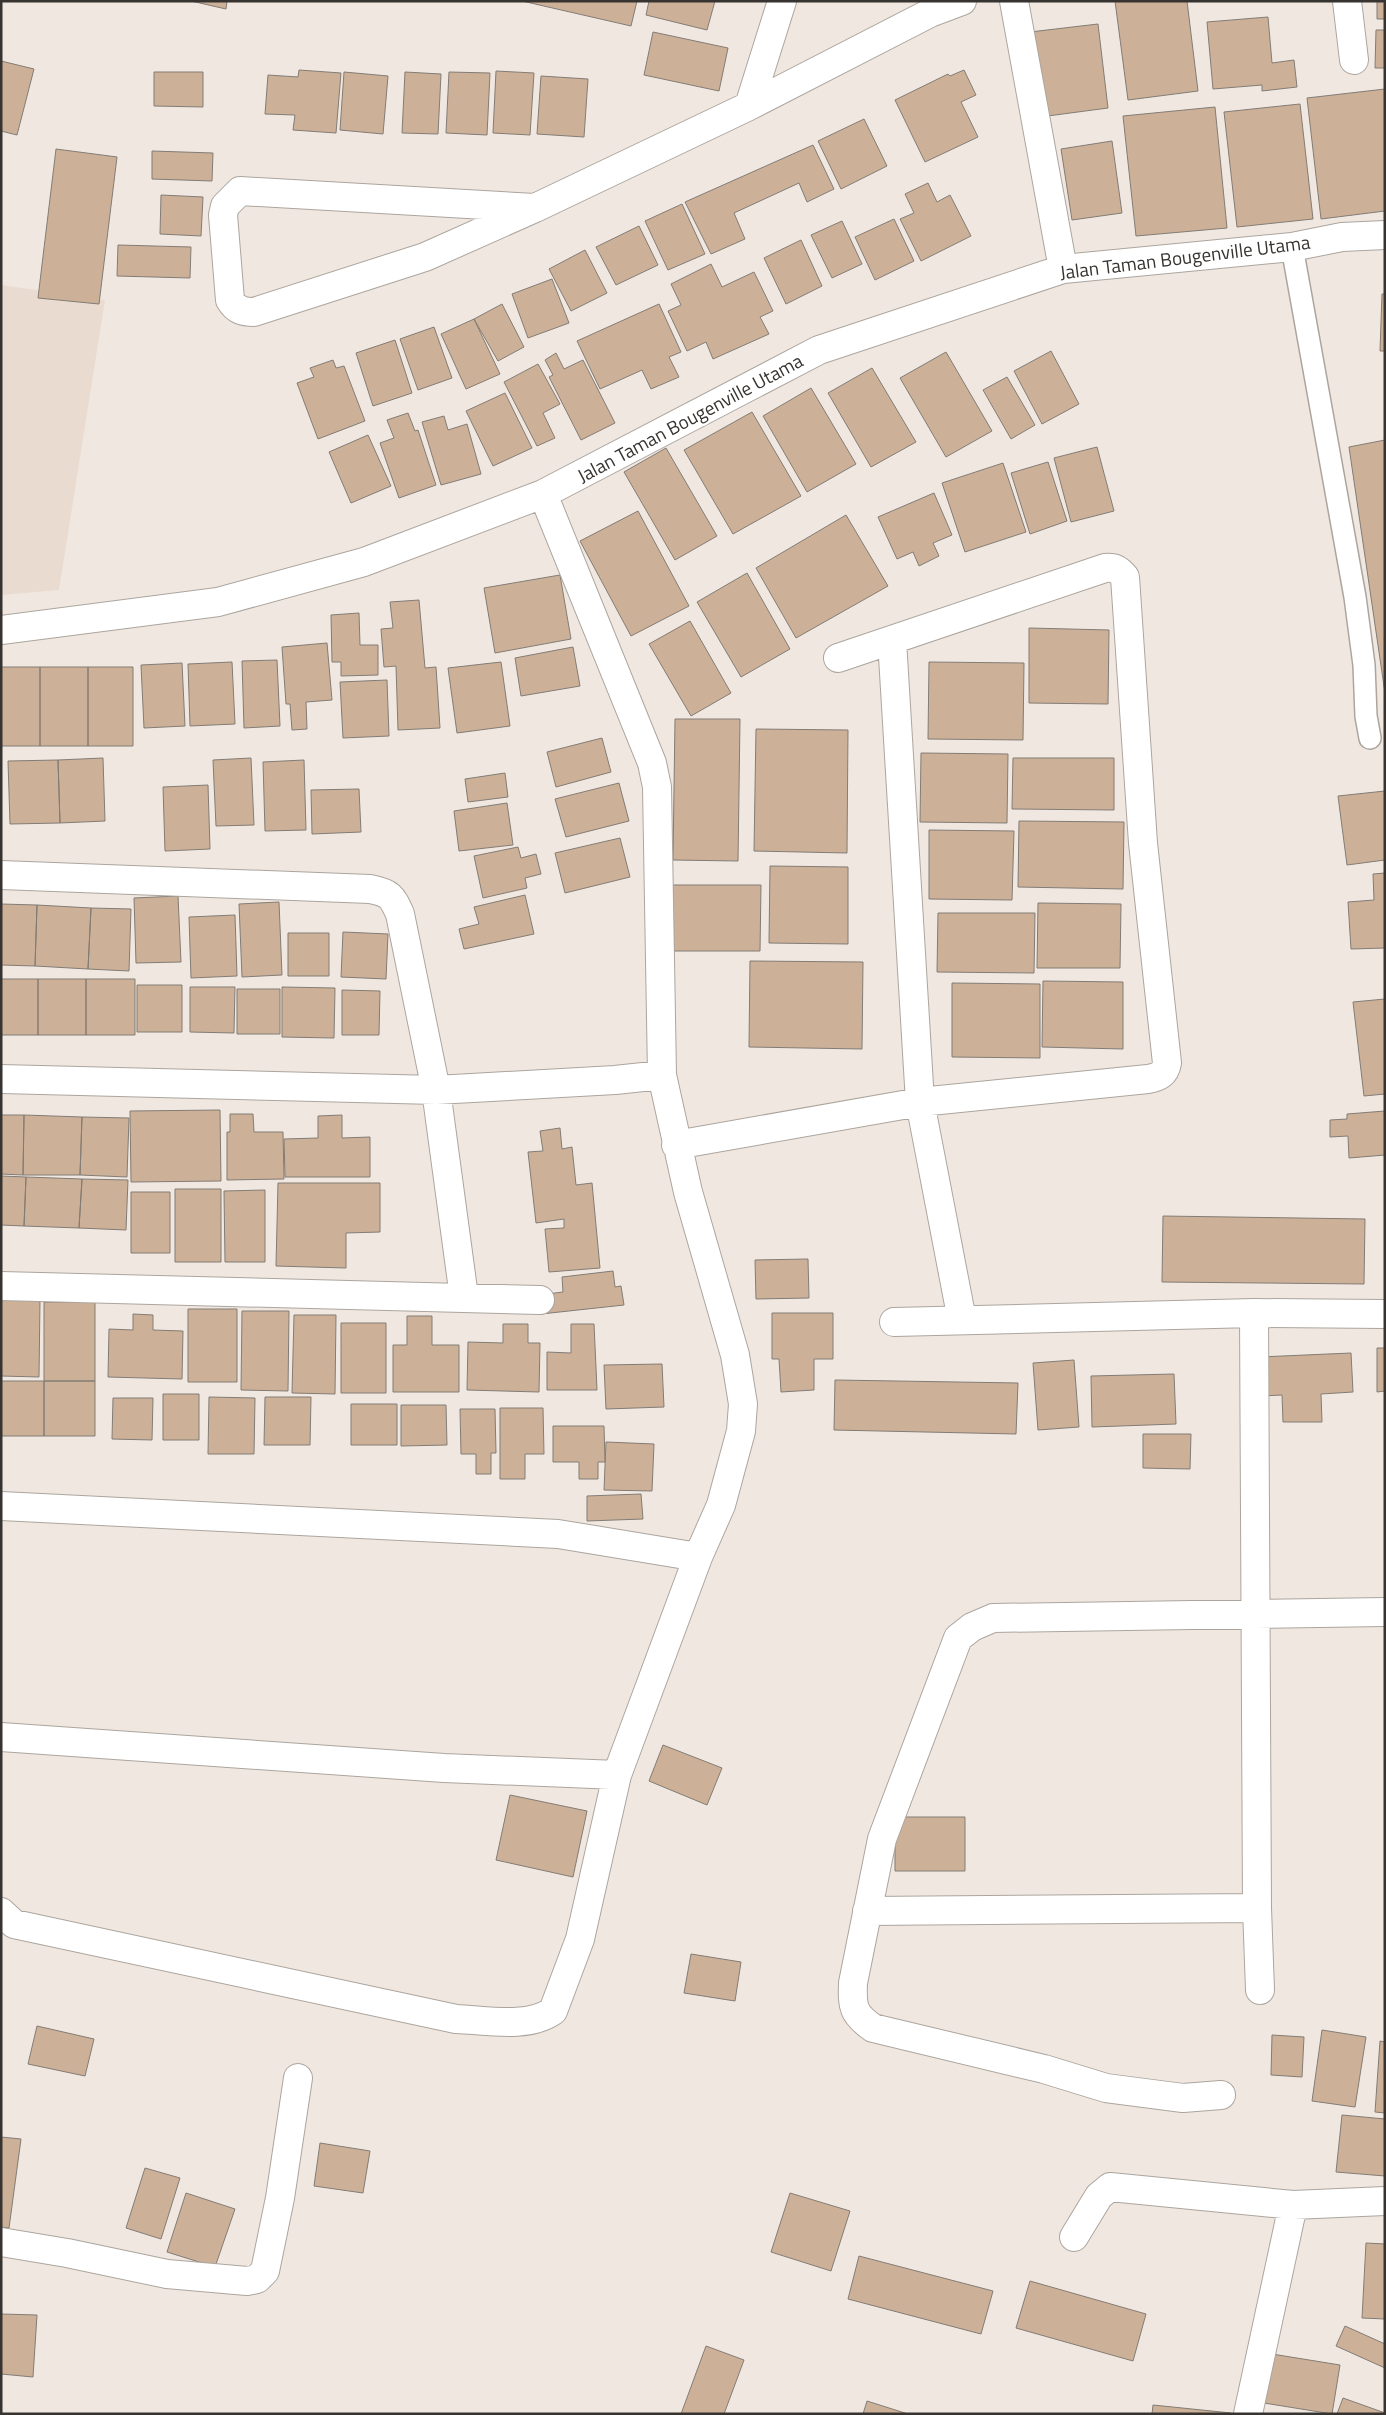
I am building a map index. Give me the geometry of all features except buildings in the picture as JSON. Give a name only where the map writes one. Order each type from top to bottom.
[{"type":"street","points":[[750,106],[782,1]]},
{"type":"street","points":[[535,208],[240,191],[224,206],[223,215],[230,300],[234,307],[244,312],[254,312],[425,257],[535,208],[750,106],[926,7],[962,1]]},
{"type":"street","points":[[1014,1],[1063,269]]},
{"type":"street","points":[[1347,1],[1354,60]]},
{"type":"street","name":"Jalan Taman Bougenville Utama","points":[[1,630],[218,602],[364,562],[543,494],[819,350],[1063,269],[1292,247],[1342,237],[1385,235]]},
{"type":"street","points":[[1,1912],[14,1924],[456,2019],[531,2022],[544,2018],[553,2011],[580,1939],[617,1775],[698,1557],[721,1505],[741,1431],[743,1404],[735,1355],[676,1145],[662,1075],[657,787],[654,771],[647,746],[543,494]]},
{"type":"street","points":[[676,1145],[920,1102],[1148,1079],[1161,1075],[1166,1070],[1167,1063],[1143,842],[1125,577],[1120,570],[1112,567],[1105,568],[838,658]]},
{"type":"street","points":[[892,640],[920,1102],[962,1320]]},
{"type":"street","points":[[1,875],[370,889],[386,892],[393,900],[400,914],[436,1090],[464,1297]]},
{"type":"street","points":[[1,1079],[436,1090],[615,1080],[662,1075]]},
{"type":"street","points":[[1,1286],[540,1300]]},
{"type":"street","points":[[1254,1313],[1260,1990]]},
{"type":"street","points":[[894,1322],[1254,1313],[1385,1314]]},
{"type":"street","points":[[1,1506],[558,1534],[698,1557]]},
{"type":"street","points":[[1221,2095],[1183,2098],[1136,2094],[1106,2088],[1044,2068],[873,2028],[858,2018],[852,2003],[853,1984],[882,1839],[958,1638],[965,1632],[993,1618],[1385,1612]]},
{"type":"street","points":[[1,1737],[444,1768],[617,1775]]},
{"type":"street","points":[[867,1911],[1258,1908]]},
{"type":"street","points":[[1,2242],[67,2253],[158,2273],[230,2281],[256,2279],[265,2271],[280,2198],[298,2078]]},
{"type":"street","points":[[1074,2237],[1099,2196],[1110,2187],[1293,2205],[1385,2201]]},
{"type":"street","points":[[1248,2414],[1293,2205]]},
{"type":"lane","points":[[1292,247],[1355,597],[1364,665],[1366,716],[1370,738]]},
{"type":"shaded area","points":[[1,285],[105,300],[59,590],[1,595]]}]
